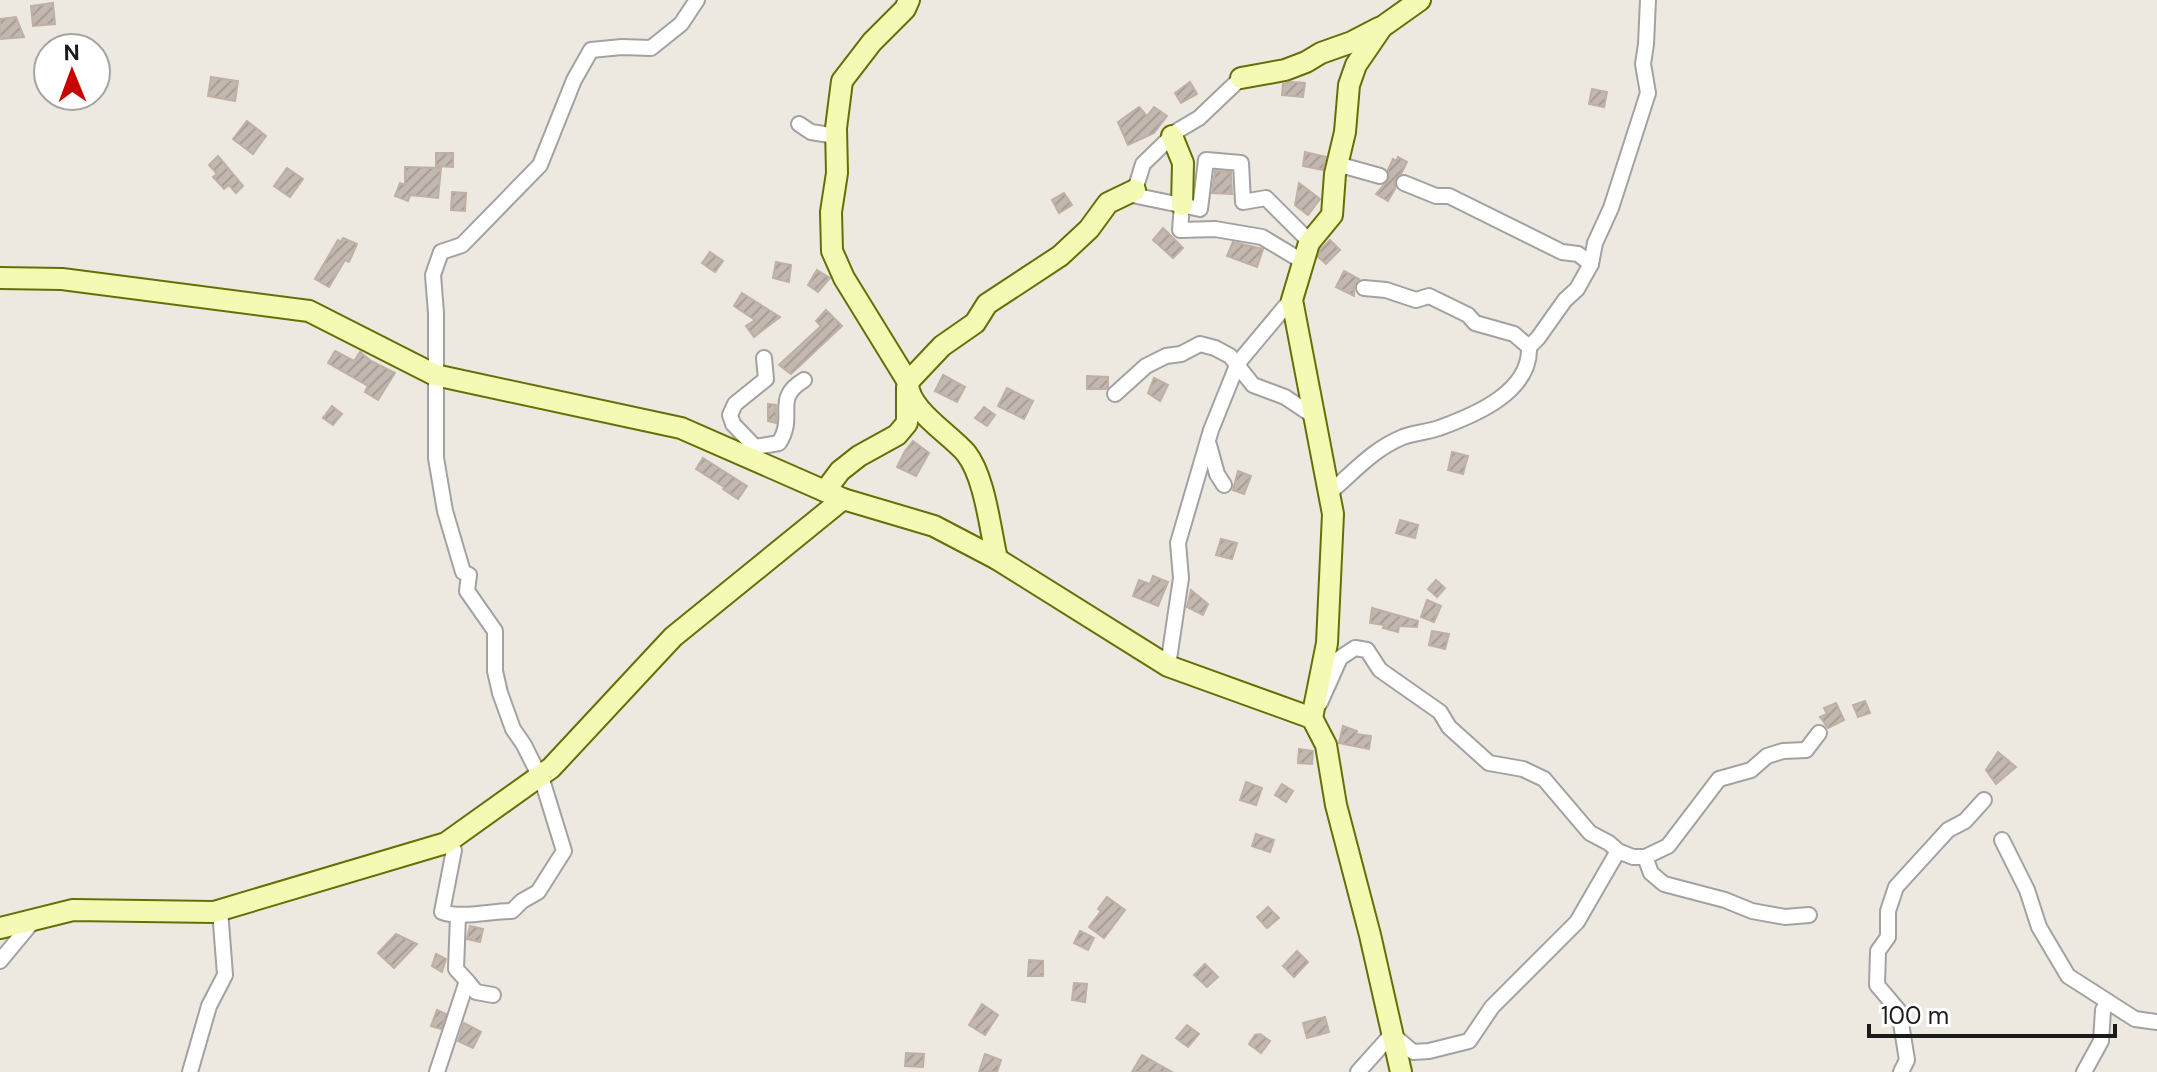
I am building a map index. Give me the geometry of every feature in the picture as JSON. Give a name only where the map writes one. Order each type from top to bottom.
[{"type":"street","points":[[446,843],[454,850],[442,912],[458,916],[485,911],[512,911],[538,892],[564,851],[540,777],[513,729],[495,671],[495,631],[467,591],[469,575],[463,572],[445,511],[436,458],[433,275],[441,252],[462,245],[540,165],[574,80],[591,50],[651,48],[681,24],[697,0]]},
{"type":"street","points":[[909,0],[905,9],[872,42],[842,81],[836,136],[837,173],[831,212],[832,251],[844,278],[931,421],[966,453],[978,475],[997,559]]},
{"type":"street","points":[[1306,251],[1266,198],[1243,202],[1241,163],[1206,160],[1200,209],[1137,196],[1135,190],[1143,164],[1241,78],[1285,70],[1352,42],[1382,27],[1420,0]]},
{"type":"street","points":[[1329,493],[1353,468],[1387,446],[1403,437],[1451,423],[1487,406],[1512,389],[1529,360],[1529,347],[1577,289],[1591,264],[1595,243],[1611,208],[1648,93],[1643,64],[1648,0]]},
{"type":"street","points":[[1382,27],[1356,65],[1349,85],[1332,215],[1306,251],[1294,296],[1297,331],[1333,514],[1327,643],[1312,718],[1326,745],[1339,819],[1370,935],[1401,1072]]},
{"type":"street","points":[[799,124],[811,132],[836,136]]},
{"type":"street","points":[[1172,136],[1183,163],[1180,230],[1215,229],[1262,237],[1306,251]]},
{"type":"street","points":[[1337,164],[1380,176]]},
{"type":"street","points":[[1404,183],[1436,196],[1449,196],[1562,252],[1578,254],[1591,264]]},
{"type":"street","points":[[0,928],[73,910],[220,910],[446,843],[551,768],[673,637],[834,495],[840,471],[897,435],[907,423],[908,385],[942,346],[975,323],[987,304],[1060,256],[1089,229],[1108,203],[1135,190]]},
{"type":"street","points":[[0,278],[62,279],[309,311],[435,375],[681,428],[750,452],[834,495],[934,526],[997,559],[1168,666],[1312,718]]},
{"type":"street","points":[[1364,288],[1386,290],[1416,300],[1429,296],[1468,315],[1475,323],[1514,334],[1529,347]]},
{"type":"street","points":[[1168,666],[1181,578],[1178,543],[1208,441],[1238,363],[1294,296]]},
{"type":"street","points":[[1115,394],[1146,366],[1200,344],[1215,348],[1238,363],[1253,385],[1285,397],[1315,417]]},
{"type":"street","points":[[750,452],[730,415],[735,404],[766,379],[764,358]]},
{"type":"street","points":[[750,452],[779,443],[786,433],[786,396],[791,388],[804,380]]},
{"type":"street","points":[[1208,441],[1217,474],[1224,485]]},
{"type":"street","points":[[1312,718],[1340,658],[1355,648],[1367,650],[1380,670],[1440,712],[1449,727],[1477,754],[1489,763],[1523,769],[1544,779],[1590,833],[1633,857],[1645,857],[1668,846],[1719,779],[1751,770],[1767,756],[1783,751],[1806,750],[1819,733]]},
{"type":"street","points":[[1901,1072],[1907,1060],[1899,1011],[1877,985],[1878,951],[1888,937],[1888,911],[1896,887],[1948,830],[1965,821],[1984,800]]},
{"type":"street","points":[[2002,840],[2027,890],[2039,927],[2068,976],[2135,1019],[2157,1022]]},
{"type":"street","points":[[1392,1034],[1413,1052],[1469,1041],[1492,1007],[1577,922],[1618,851]]},
{"type":"street","points":[[1645,857],[1651,873],[1664,884],[1725,900],[1752,911],[1785,917],[1809,915]]},
{"type":"street","points":[[190,1072],[209,1006],[225,975],[220,910]]},
{"type":"street","points":[[458,916],[456,969],[476,992],[493,995]]},
{"type":"street","points":[[0,961],[34,919]]},
{"type":"street","points":[[437,1072],[467,981]]},
{"type":"street","points":[[2084,1072],[2101,1041],[2103,1010],[2108,1002]]},
{"type":"street","points":[[1358,1072],[1392,1034]]},
{"type":"building","points":[[53,3],[55,24],[33,26],[31,6]]},
{"type":"building","points":[[16,17],[24,37],[0,39],[0,19]]},
{"type":"building","points":[[211,77],[238,81],[235,101],[208,96]]},
{"type":"building","points":[[1190,82],[1197,94],[1181,103],[1175,93]]},
{"type":"building","points":[[1305,83],[1303,97],[1282,95],[1283,84]]},
{"type":"building","points":[[1592,89],[1607,92],[1604,107],[1589,104]]},
{"type":"building","points":[[1139,107],[1147,116],[1154,107],[1167,116],[1154,133],[1128,145],[1118,122]]},
{"type":"building","points":[[247,121],[266,136],[253,154],[233,139]]},
{"type":"building","points":[[1305,152],[1326,157],[1323,170],[1303,166]]},
{"type":"building","points":[[436,153],[453,153],[453,167],[436,166]]},
{"type":"building","points":[[218,156],[243,186],[236,193],[229,185],[224,189],[213,177],[217,174],[209,165]]},
{"type":"building","points":[[1398,157],[1407,162],[1395,179],[1395,189],[1388,201],[1376,194],[1389,179],[1388,170],[1393,159],[1396,161]]},
{"type":"building","points":[[405,167],[441,168],[438,198],[410,195],[408,201],[395,196],[400,183],[405,185]]},
{"type":"building","points":[[287,168],[303,179],[290,197],[274,186]]},
{"type":"building","points":[[1215,171],[1231,172],[1232,194],[1212,193]]},
{"type":"building","points":[[1299,183],[1320,199],[1308,215],[1295,205]]},
{"type":"building","points":[[452,192],[466,193],[465,211],[451,210]]},
{"type":"building","points":[[1064,193],[1072,205],[1059,213],[1052,200]]},
{"type":"building","points":[[1163,228],[1183,248],[1173,258],[1153,240]]},
{"type":"building","points":[[343,238],[357,244],[349,262],[345,260],[329,287],[315,279],[338,240],[341,242]]},
{"type":"building","points":[[1330,240],[1340,250],[1326,264],[1318,257],[1320,250]]},
{"type":"building","points":[[1233,242],[1263,249],[1257,267],[1227,256]]},
{"type":"building","points":[[710,252],[723,261],[715,272],[702,263]]},
{"type":"building","points":[[776,262],[791,265],[789,282],[773,278]]},
{"type":"building","points":[[817,270],[830,278],[818,292],[808,285]]},
{"type":"building","points":[[1344,271],[1359,279],[1354,286],[1354,296],[1336,287]]},
{"type":"building","points":[[742,293],[780,317],[754,337],[746,326],[755,320],[734,306]]},
{"type":"building","points":[[826,310],[842,326],[791,374],[779,365],[821,326],[816,321]]},
{"type":"building","points":[[335,351],[354,361],[360,352],[395,373],[378,400],[365,392],[368,386],[328,363]]},
{"type":"building","points":[[943,375],[965,387],[957,402],[935,391]]},
{"type":"building","points":[[1087,376],[1108,377],[1108,387],[1087,389]]},
{"type":"building","points":[[1154,378],[1168,385],[1160,401],[1148,393]]},
{"type":"building","points":[[1007,388],[1033,401],[1024,419],[998,406]]},
{"type":"building","points":[[768,404],[776,405],[776,423],[768,421]]},
{"type":"building","points":[[332,406],[342,414],[333,425],[323,418]]},
{"type":"building","points":[[984,407],[995,415],[987,426],[975,418]]},
{"type":"building","points":[[913,441],[929,453],[916,476],[897,467]]},
{"type":"building","points":[[1452,452],[1468,456],[1463,474],[1448,470]]},
{"type":"building","points":[[703,458],[747,486],[738,499],[696,469]]},
{"type":"building","points":[[1238,471],[1251,476],[1244,494],[1233,490]]},
{"type":"building","points":[[1400,520],[1418,525],[1415,538],[1396,533]]},
{"type":"building","points":[[1221,539],[1237,543],[1232,559],[1216,555]]},
{"type":"building","points":[[1153,576],[1168,582],[1158,606],[1133,596],[1139,580],[1150,584]]},
{"type":"building","points":[[1436,580],[1445,588],[1437,597],[1428,589]]},
{"type":"building","points":[[1191,590],[1208,604],[1203,615],[1187,607]]},
{"type":"building","points":[[1427,600],[1441,606],[1434,622],[1421,617]]},
{"type":"building","points":[[1372,608],[1418,621],[1417,627],[1399,626],[1398,632],[1370,623]]},
{"type":"building","points":[[1432,631],[1449,634],[1445,649],[1429,645]]},
{"type":"building","points":[[1865,701],[1870,713],[1858,717],[1853,705]]},
{"type":"building","points":[[1836,703],[1844,720],[1828,728],[1820,717],[1827,714],[1824,708]]},
{"type":"building","points":[[1343,726],[1357,731],[1356,734],[1371,736],[1369,749],[1339,743]]},
{"type":"building","points":[[1299,749],[1313,751],[1312,764],[1298,763]]},
{"type":"building","points":[[1998,752],[2016,767],[1996,784],[1986,770]]},
{"type":"building","points":[[1246,782],[1262,788],[1256,805],[1240,800]]},
{"type":"building","points":[[1282,784],[1293,791],[1286,802],[1275,795]]},
{"type":"building","points":[[1256,834],[1274,840],[1270,852],[1252,846]]},
{"type":"building","points":[[1107,897],[1125,910],[1104,938],[1089,927]]},
{"type":"building","points":[[1268,907],[1279,918],[1267,928],[1257,917]]},
{"type":"building","points":[[470,926],[483,929],[480,942],[467,939]]},
{"type":"building","points":[[1080,931],[1094,938],[1088,950],[1074,943]]},
{"type":"building","points":[[396,934],[417,944],[394,968],[378,953]]},
{"type":"building","points":[[1297,951],[1308,962],[1294,977],[1283,966]]},
{"type":"building","points":[[436,954],[446,959],[442,972],[432,966]]},
{"type":"building","points":[[1029,960],[1043,961],[1043,976],[1028,976]]},
{"type":"building","points":[[1205,964],[1218,977],[1207,987],[1194,975]]},
{"type":"building","points":[[1074,983],[1087,984],[1085,1002],[1072,1000]]},
{"type":"building","points":[[982,1004],[998,1015],[985,1035],[969,1025]]},
{"type":"building","points":[[437,1010],[446,1014],[441,1029],[431,1026]]},
{"type":"building","points":[[1325,1017],[1329,1032],[1307,1038],[1303,1023]]},
{"type":"building","points":[[464,1023],[481,1032],[473,1048],[458,1041]]},
{"type":"building","points":[[1187,1025],[1199,1034],[1188,1047],[1176,1038]]},
{"type":"building","points":[[1260,1034],[1270,1041],[1261,1053],[1249,1044],[1255,1035]]},
{"type":"building","points":[[906,1053],[924,1054],[923,1067],[905,1066]]},
{"type":"building","points":[[985,1054],[1001,1060],[997,1072],[979,1072]]},
{"type":"building","points":[[1142,1055],[1172,1072],[1132,1072]]}]
